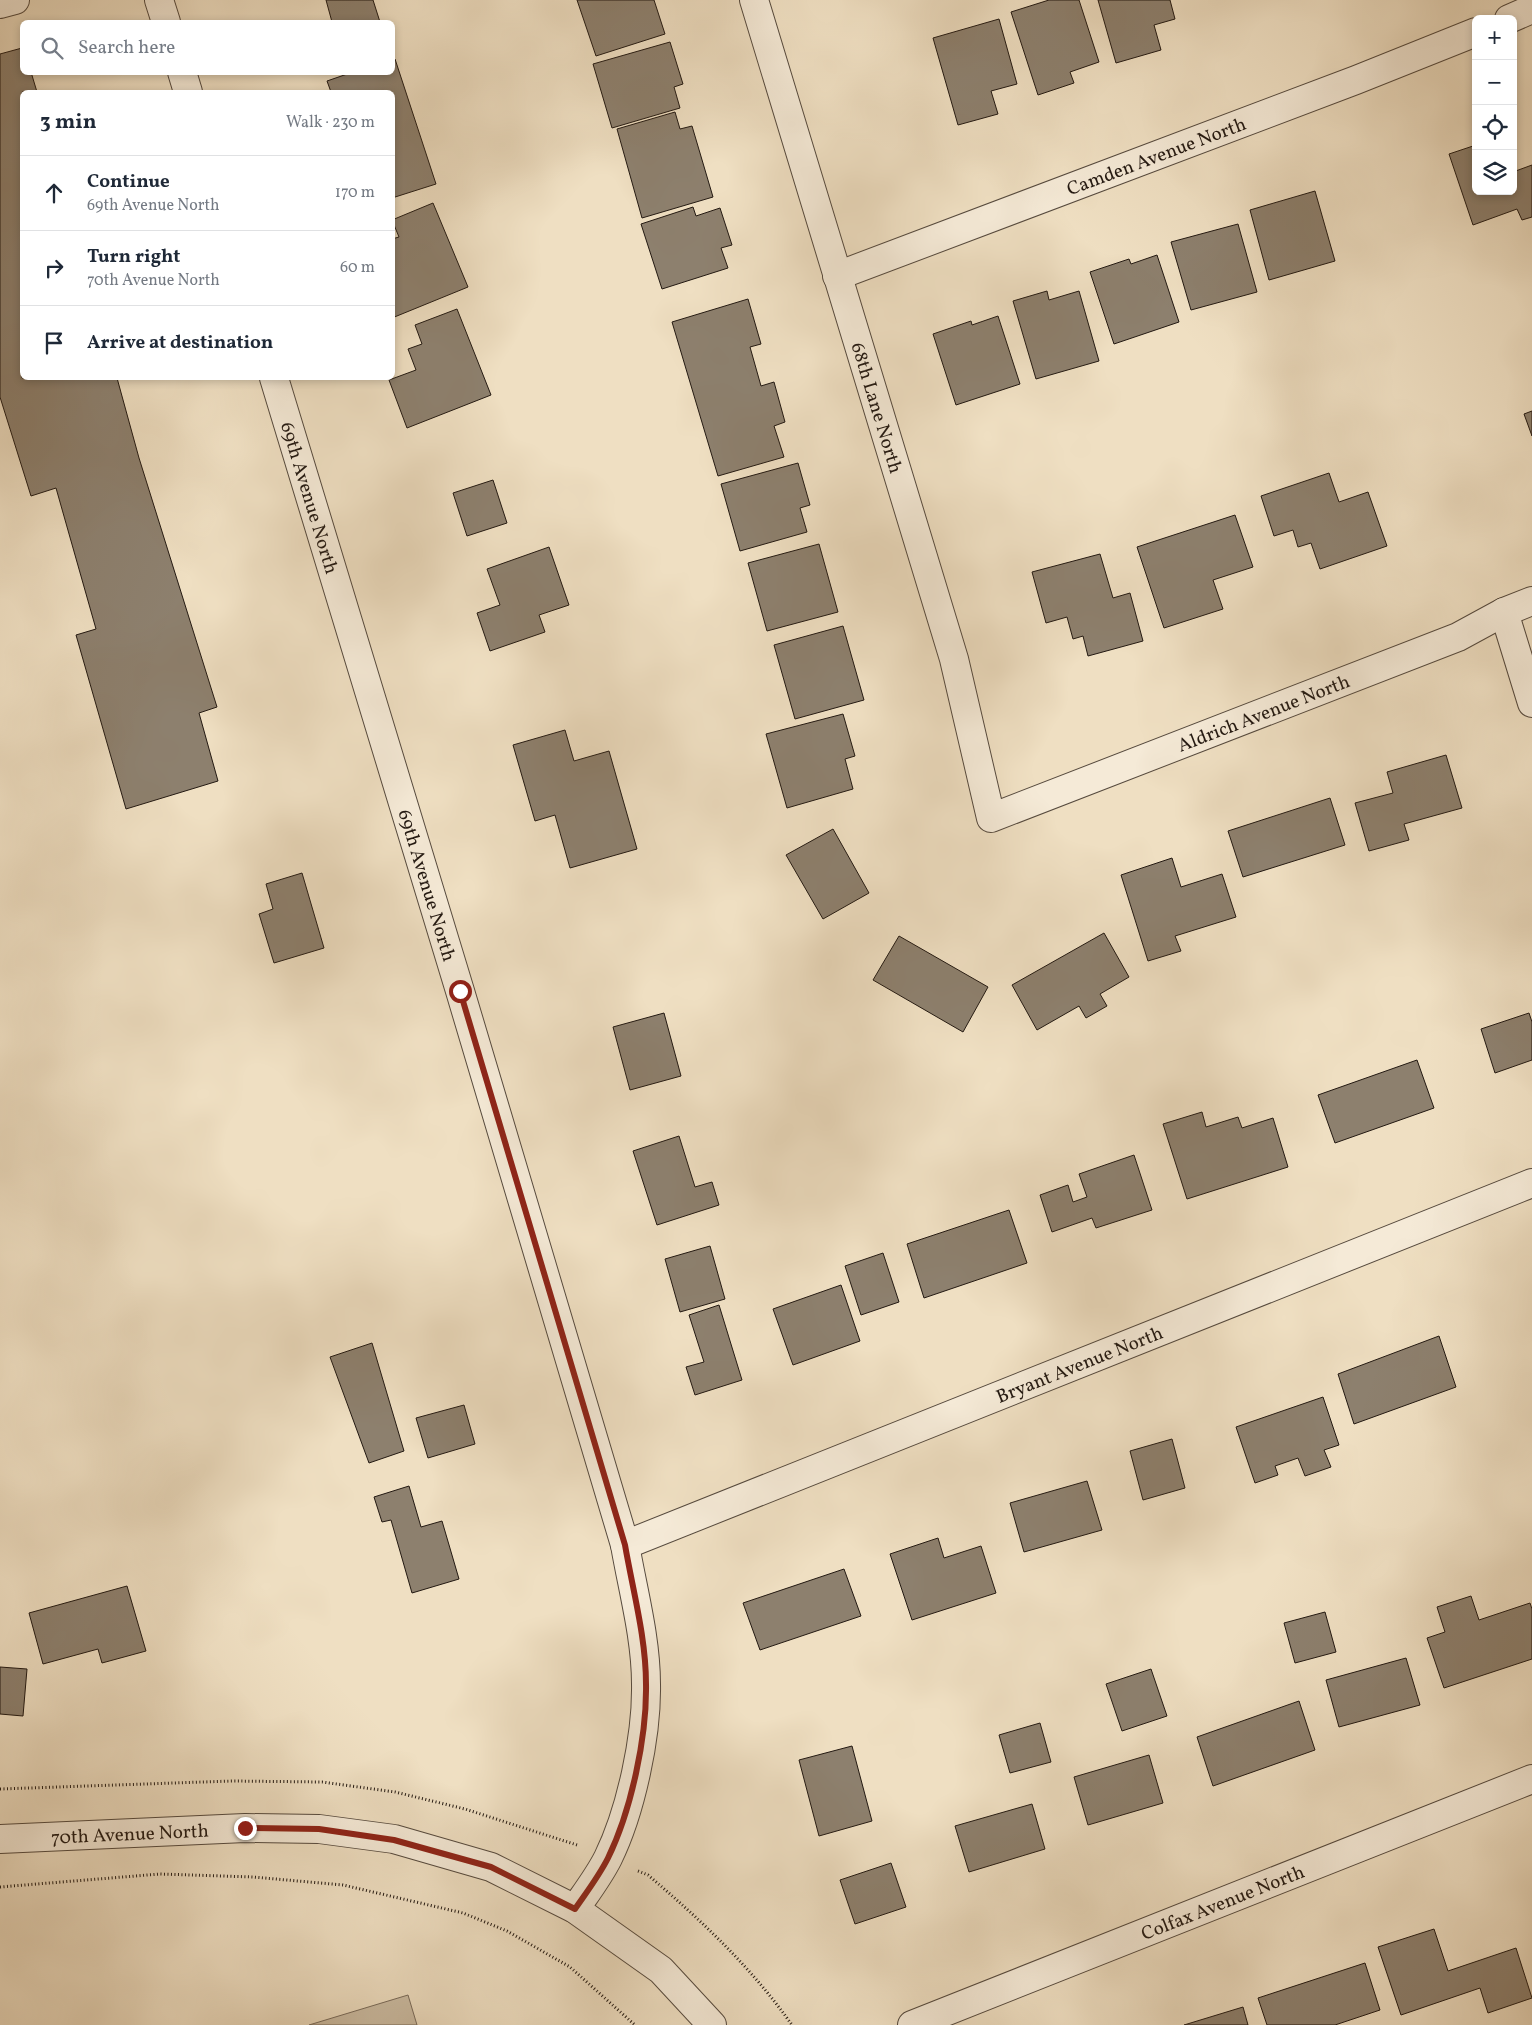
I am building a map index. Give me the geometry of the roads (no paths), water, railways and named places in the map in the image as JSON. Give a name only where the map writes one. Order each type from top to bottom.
[{"type":"street","points":[[0,4],[15,0]]},
{"type":"street","points":[[160,0],[165,20]]},
{"type":"street","name":"68th Lane North","points":[[754,0],[954,659],[991,818]]},
{"type":"street","points":[[1517,16],[1532,9]]},
{"type":"street","name":"Camden Avenue North","points":[[837,276],[1356,80],[1472,34]]},
{"type":"street","points":[[183,75],[187,90]]},
{"type":"street","name":"69th Avenue North","points":[[275,380],[460,991],[625,1545],[640,1625],[646,1684],[640,1752],[626,1808],[608,1858],[575,1909]]},
{"type":"street","name":"Aldrich Avenue North","points":[[991,818],[1458,636],[1504,612],[1532,601]]},
{"type":"street","points":[[1504,612],[1532,703]]},
{"type":"street","name":"Bryant Avenue North","points":[[625,1545],[1532,1183]]},
{"type":"street","name":"Colfax Avenue North","points":[[912,2025],[1532,1778]]},
{"type":"street","name":"70th Avenue North","points":[[0,1839],[245,1828],[319,1829],[394,1840],[491,1867],[575,1909]]},
{"type":"street","points":[[575,1909],[661,1970],[712,2025]]}]
